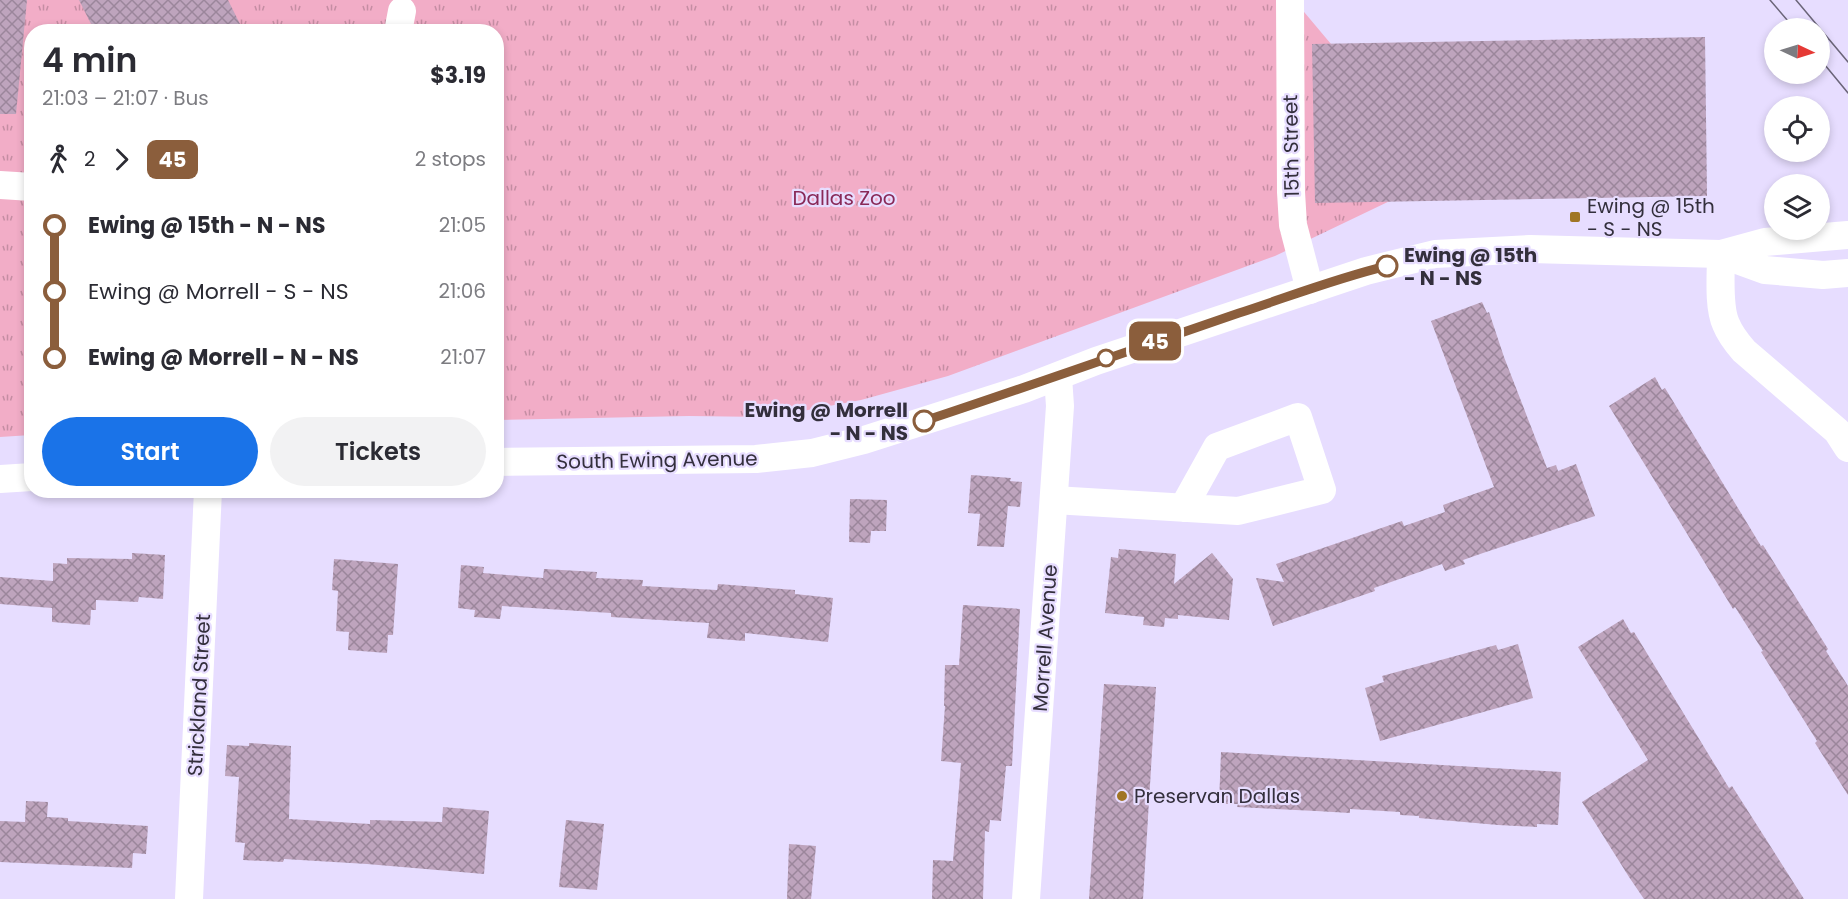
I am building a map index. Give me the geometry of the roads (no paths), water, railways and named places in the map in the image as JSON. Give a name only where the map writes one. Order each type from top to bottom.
[{"type":"street","name":"15th Street","points":[[1290,0],[1290,192],[1293,225],[1310,290]]},
{"type":"street","points":[[0,185],[24,187]]},
{"type":"street","name":"South Ewing Avenue","points":[[504,462],[756,459],[812,453],[864,440],[1058,377],[1096,361],[1366,271],[1435,254],[1530,249],[1721,254],[1765,242],[1848,235]]},
{"type":"street","name":"South Ewing Avenue","points":[[1721,254],[1765,270],[1823,275],[1848,273]]},
{"type":"street","points":[[1721,254],[1724,322],[1734,339],[1744,351],[1844,435]]},
{"type":"street","name":"Morrell Avenue","points":[[1026,899],[1060,406],[1058,377]]},
{"type":"street","points":[[1054,500],[1183,508],[1238,511],[1322,490],[1298,417],[1217,447],[1183,508]]},
{"type":"street","points":[[0,479],[24,478]]},
{"type":"street","name":"Strickland Street","points":[[189,899],[208,498]]},
{"type":"tram line","points":[[1770,0],[1785,18]]},
{"type":"tram line","points":[[1796,0],[1848,62]]},
{"type":"tram line","points":[[1830,71],[1848,93]]},
{"type":"place","name":"Ewing @ 15th - S - NS","points":[[1575,217]]},
{"type":"place","name":"Ewing @ 15th - N - NS","points":[[1387,266]]},
{"type":"place","name":"Ewing @ Morrell - N - NS","points":[[924,421]]},
{"type":"place","name":"Preservan Dallas","points":[[1122,796]]},
{"type":"park label","name":"Dallas Zoo","points":[[844,198]]}]
